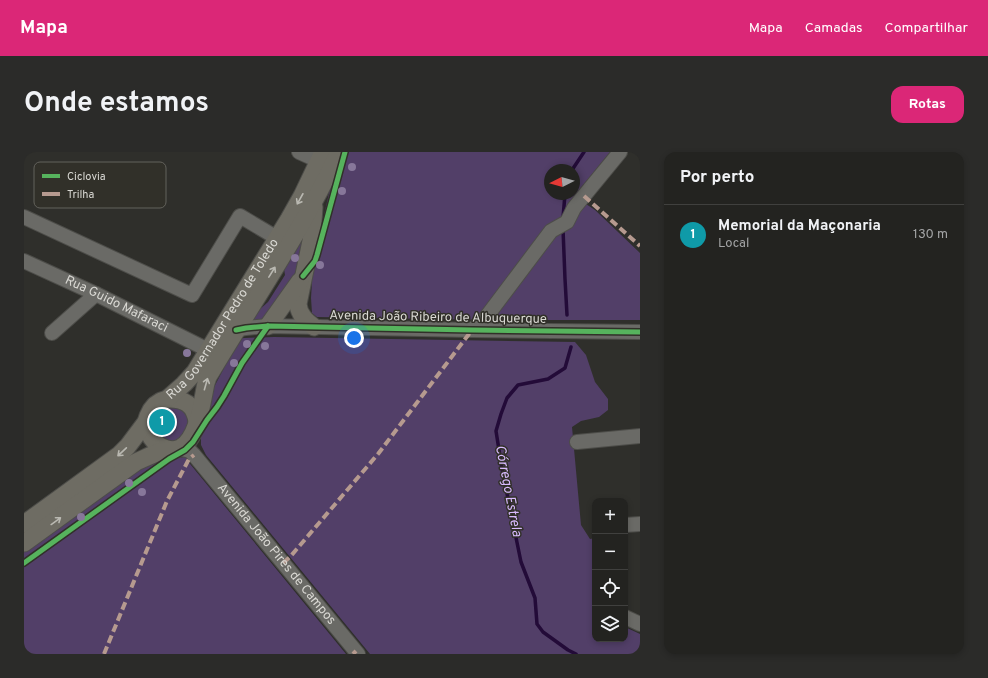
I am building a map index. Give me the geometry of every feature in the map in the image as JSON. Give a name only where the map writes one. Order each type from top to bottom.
[{"type":"main road","name":"Rua Governador Pedro de Toledo","points":[[195,428],[208,377],[301,226],[339,152]]},
{"type":"main road","name":"Rua Governador Pedro de Toledo","points":[[24,524],[119,455],[128,446],[146,422],[155,405],[167,399],[195,372],[302,196],[321,157]]},
{"type":"main road","points":[[314,203],[312,236],[298,304],[298,308],[304,318],[314,327]]},
{"type":"main road","points":[[268,326],[303,276]]},
{"type":"main road","points":[[24,543],[136,462],[158,452],[175,449],[187,443],[195,428],[195,413],[186,402],[178,399],[167,399]]},
{"type":"main road","points":[[146,422],[148,432],[154,441],[161,447],[175,449]]},
{"type":"street","points":[[300,152],[321,157]]},
{"type":"street","points":[[472,330],[484,320],[553,230],[567,222],[574,208],[620,152]]},
{"type":"street","points":[[24,217],[192,296],[240,216],[277,238]]},
{"type":"street","name":"Rua Guido Mafaraci","points":[[24,261],[96,294],[208,350]]},
{"type":"street","points":[[52,333],[96,294]]},
{"type":"street","name":"Avenida João Ribeiro de Albuquerque","points":[[236,330],[268,326],[640,332]]},
{"type":"street","points":[[194,455],[195,428]]},
{"type":"street","points":[[577,442],[640,436]]},
{"type":"street","name":"Avenida João Pires de Campos","points":[[175,449],[190,451],[194,455],[358,654]]},
{"type":"street","points":[[628,526],[640,524]]},
{"type":"street","points":[[628,618],[640,624]]},
{"type":"shaded area","points":[[344,152],[610,152],[580,189],[580,164],[544,164],[544,200],[580,200],[595,210],[640,253],[640,320],[494,320],[317,317],[312,313],[312,282],[307,289],[335,172]]},
{"type":"shaded area","points":[[306,233],[297,272],[272,314],[267,319],[251,322],[258,311],[268,302],[285,275],[284,269]]},
{"type":"shaded area","points":[[274,337],[575,342],[586,355],[595,382],[608,399],[608,410],[599,417],[581,421],[572,427],[581,525],[590,539],[592,539],[592,642],[628,642],[628,628],[640,634],[640,654],[370,654],[206,455],[201,445],[201,435],[213,389],[224,368],[223,361],[238,339]]},
{"type":"shaded area","points":[[172,407],[184,412],[189,424],[184,436],[172,441],[160,436],[155,424],[160,412]]},
{"type":"shaded area","points":[[184,457],[187,458],[186,459],[346,654],[24,654],[24,551],[139,469],[155,462]]},
{"type":"waterway","name":"Córrego Estrela","points":[[576,164],[584,152]]},
{"type":"waterway","name":"Córrego Estrela","points":[[563,218],[564,200]]},
{"type":"waterway","name":"Córrego Estrela","points":[[563,229],[567,315]]},
{"type":"waterway","name":"Córrego Estrela","points":[[571,347],[565,368],[548,379],[518,385],[507,398],[496,431],[502,469],[521,562],[535,598],[537,624],[543,632],[576,654]]},
{"type":"marked path","points":[[584,196],[640,246]]},
{"type":"marked path","points":[[283,563],[290,557],[378,454],[472,330]]},
{"type":"marked path","points":[[104,654],[167,501],[189,459],[194,455]]},
{"type":"marked path","points":[[353,654],[356,651]]},
{"type":"cycle path","points":[[303,276],[315,261],[345,152]]},
{"type":"cycle path","points":[[236,330],[268,326],[640,332]]},
{"type":"cycle path","points":[[24,563],[169,459],[185,450],[193,442],[217,407],[242,363],[268,326]]},
{"type":"place","name":"Memorial da Maçonaria","points":[[162,422]]}]
